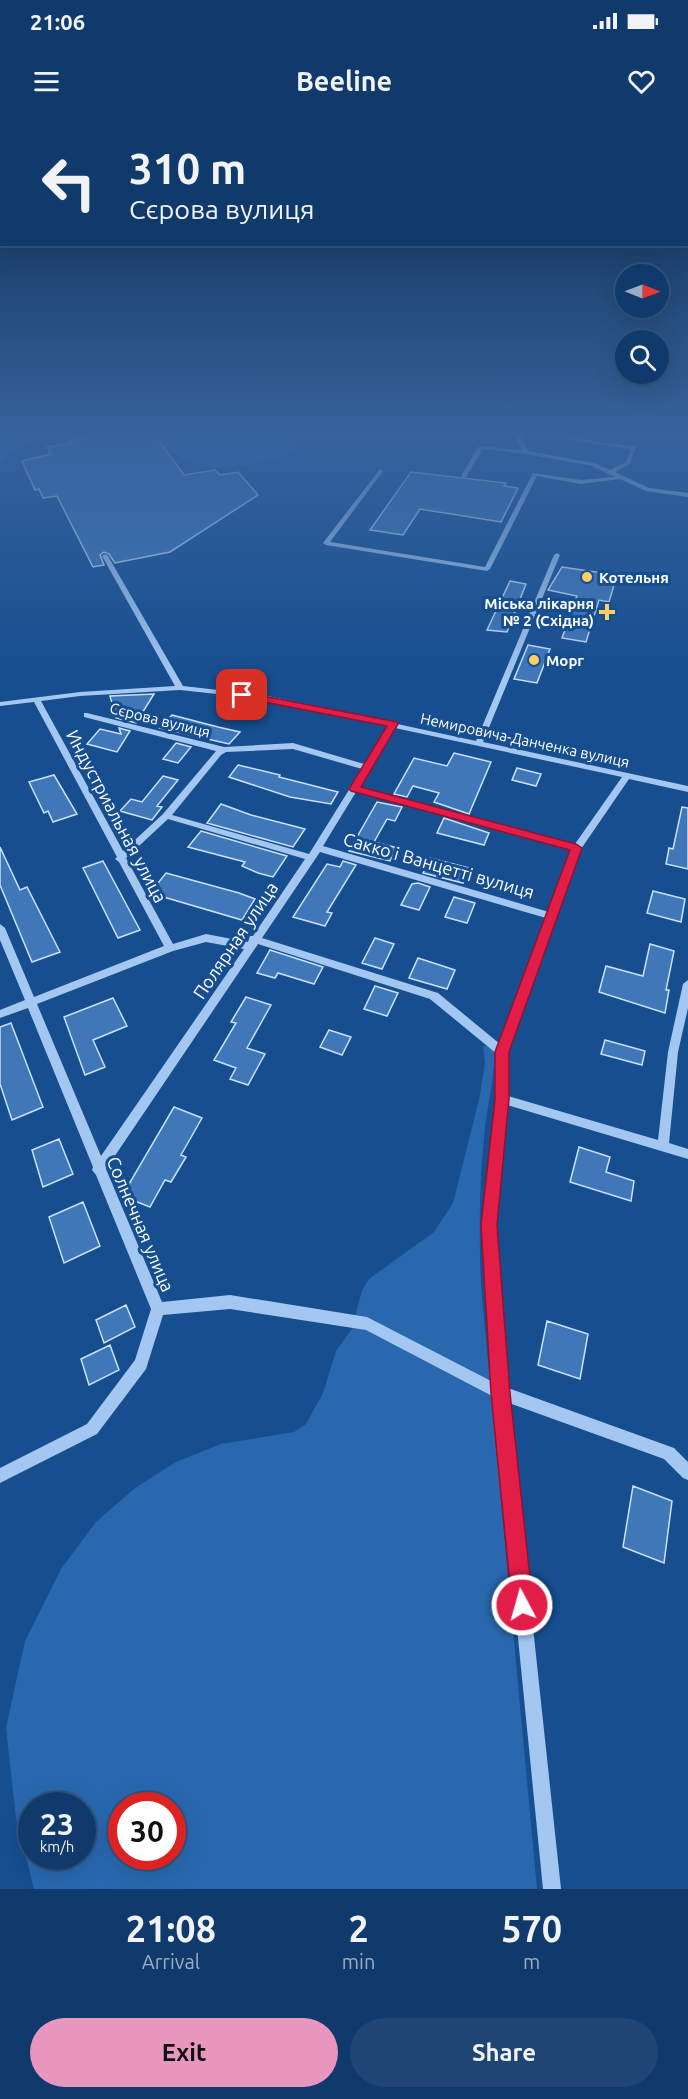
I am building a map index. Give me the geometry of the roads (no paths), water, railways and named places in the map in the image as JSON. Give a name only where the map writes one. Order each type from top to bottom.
[{"type":"street","points":[[348,514],[326,543],[487,569],[515,514]]},
{"type":"street","points":[[479,743],[557,555]]},
{"type":"street","points":[[105,556],[180,688]]},
{"type":"street","name":"Немировича-Данченка вулиця","points":[[0,704],[180,688],[263,697],[688,789]]},
{"type":"street","name":"Индустриальная улица","points":[[36,699],[120,859],[170,948]]},
{"type":"street","name":"Сєрова вулиця","points":[[87,715],[224,750],[293,746],[367,768]]},
{"type":"street","name":"Полярная улица","points":[[98,1170],[157,1087],[252,942],[312,858],[393,724]]},
{"type":"street","points":[[120,859],[166,816],[218,753],[224,750]]},
{"type":"street","points":[[552,1889],[501,1393],[489,1225],[502,1099],[502,1052],[576,848],[627,776]]},
{"type":"street","points":[[354,789],[576,848]]},
{"type":"street","points":[[166,816],[312,858]]},
{"type":"street","name":"Сакко і Ванцетті вулиця","points":[[318,848],[551,916]]},
{"type":"street","name":"Солнечная улица","points":[[0,928],[98,1170],[158,1309],[141,1364],[92,1429],[0,1476]]},
{"type":"street","points":[[0,1014],[170,948],[206,938],[252,942],[434,996],[502,1052]]},
{"type":"street","points":[[663,1147],[673,1052],[688,984]]},
{"type":"street","points":[[502,1099],[688,1154]]},
{"type":"street","points":[[158,1309],[230,1302],[367,1324],[501,1393],[669,1453],[688,1473]]},
{"type":"place","name":"Котельня","points":[[587,577]]},
{"type":"place","name":"Міська лікарня № 2 (Східна)","points":[[607,612]]},
{"type":"place","name":"Морг","points":[[534,660]]}]
